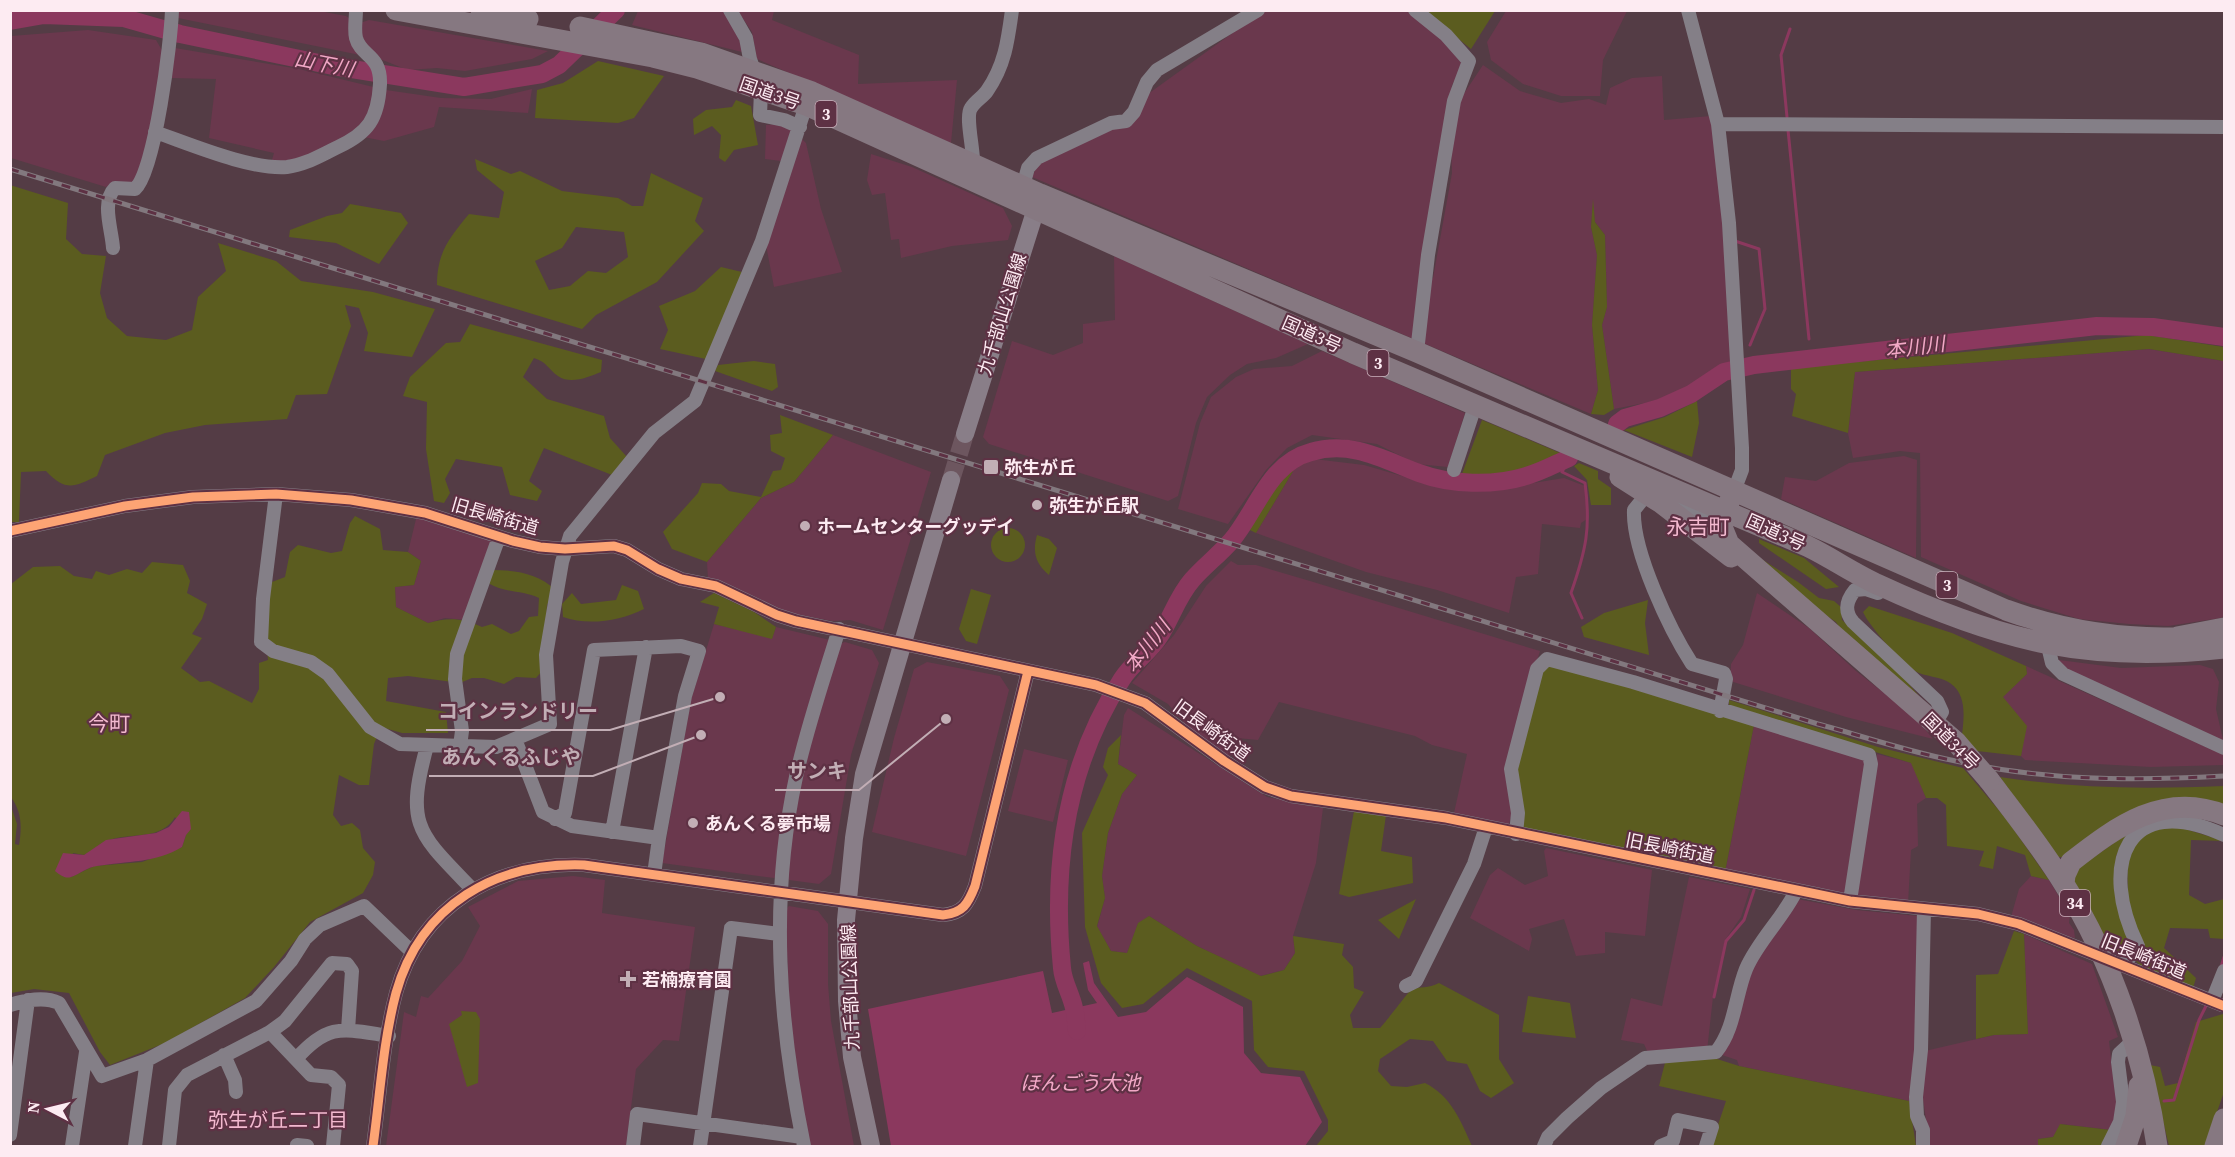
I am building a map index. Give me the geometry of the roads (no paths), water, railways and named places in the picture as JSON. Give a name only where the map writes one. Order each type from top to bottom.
[{"type":"highway","name":"国道3号","points":[[396,10],[701,53],[754,70],[812,92],[973,164],[1032,196],[1353,353],[1476,403],[1723,516],[1807,546],[1901,595],[1974,625],[2048,646],[2129,653],[2224,648]]},
{"type":"highway","name":"国道3号","points":[[481,10],[571,33]]},
{"type":"highway","name":"国道3号","points":[[612,40],[806,105],[1417,352],[1957,590],[2031,619],[2103,635],[2171,638],[2224,634]]},
{"type":"highway","name":"34","points":[[1588,453],[1601,466],[1647,494],[1720,548],[1768,588],[1803,611]]},
{"type":"highway","points":[[1723,516],[1734,491]]},
{"type":"highway","points":[[1734,491],[1738,501],[1746,507],[1834,549],[1871,578],[1901,595]]},
{"type":"highway","name":"国道34号","points":[[1723,516],[1729,544],[1803,611],[1936,722],[1956,742],[1989,780],[2064,884],[2101,956],[2133,1041],[2157,1146]]},
{"type":"highway","points":[[2171,638],[2224,628]]},
{"type":"highway","points":[[2064,884],[2067,867],[2071,862],[2149,812],[2185,807],[2224,815]]},
{"type":"highway","name":"国道34号","points":[[2133,1041],[2146,1146]]},
{"type":"highway","points":[[2126,1146],[2136,1116],[2139,1078]]},
{"type":"highway","points":[[2215,1146],[2224,1119]]},
{"type":"highway","points":[[2215,1146],[2224,1128]]},
{"type":"main road","name":"九千部山公園線","points":[[965,434],[1032,196]]},
{"type":"main road","name":"九千部山公園線","points":[[871,1146],[850,1035],[845,959],[854,838],[864,774],[951,480]]},
{"type":"street","points":[[154,132],[222,155],[285,167],[303,164],[360,137],[369,125],[378,103],[380,81],[376,62],[361,48],[355,37],[356,10]]},
{"type":"street","points":[[730,10],[746,38],[762,91],[760,115],[784,120],[800,127]]},
{"type":"street","points":[[973,164],[974,147],[969,118],[970,108],[987,90],[1006,56],[1012,10]]},
{"type":"street","points":[[1032,196],[1028,168],[1037,158],[1111,123],[1126,121],[1134,112],[1148,82],[1157,70],[1257,10]]},
{"type":"street","points":[[1415,10],[1446,34],[1469,61],[1454,101],[1428,255],[1417,352]]},
{"type":"street","points":[[1688,10],[1718,124],[1729,224],[1742,470],[1734,491]]},
{"type":"street","points":[[113,248],[107,209],[110,196],[115,188],[131,191],[140,184],[164,90],[171,14]]},
{"type":"street","points":[[276,494],[263,599],[261,642],[273,651],[311,662],[328,674],[370,727],[382,736],[400,744],[496,747],[550,724],[546,655],[565,549],[570,536],[632,457],[654,433],[695,401],[762,241],[806,105]]},
{"type":"street","points":[[1718,124],[2224,127]]},
{"type":"street","points":[[1454,471],[1476,403]]},
{"type":"street","name":"旧長崎街道","points":[[10,531],[125,506],[194,497],[276,494],[351,500],[425,513],[499,537],[540,547],[565,549],[614,546],[627,550],[673,576],[716,586],[777,615],[902,645],[1096,685],[1127,695],[1167,717],[1224,761],[1265,787],[1291,796],[1388,808],[1850,901],[1978,914],[2019,924],[2125,964],[2217,1003],[2224,971]]},
{"type":"street","points":[[1720,711],[1726,679],[1724,672],[1692,664],[1672,634],[1638,544],[1634,510],[1647,494],[1723,516]]},
{"type":"street","points":[[460,746],[462,731],[455,679],[457,654],[499,537]]},
{"type":"street","points":[[1936,722],[1942,712],[1937,701],[1853,622],[1846,612],[1848,601],[1855,590],[1866,589],[1974,625]]},
{"type":"street","points":[[633,1146],[637,1114],[703,1123],[769,1139],[803,1142],[788,1061],[779,934],[780,892],[796,777],[839,629]]},
{"type":"street","points":[[555,819],[565,813],[594,650],[681,646],[699,651],[685,696],[654,875]]},
{"type":"street","points":[[2048,646],[2052,663],[2063,674],[2224,748]]},
{"type":"street","points":[[612,832],[646,647]]},
{"type":"street","points":[[1516,834],[1518,813],[1511,769],[1537,669],[1546,660],[1633,682],[1720,711],[1869,755],[1871,764],[1850,901]]},
{"type":"street","points":[[373,1146],[396,993],[412,952],[445,910],[472,889],[500,877],[546,865],[584,865],[943,915],[957,914],[968,904],[1028,671]]},
{"type":"street","points":[[515,739],[543,812],[572,826],[659,838]]},
{"type":"street","points":[[427,746],[415,802],[420,828],[433,847],[472,889]]},
{"type":"street","points":[[2125,964],[2138,946],[2128,923],[2118,874],[2126,846],[2146,828],[2161,822],[2190,823],[2224,836]]},
{"type":"street","points":[[1406,986],[1416,981],[1474,864],[1486,827]]},
{"type":"street","points":[[1544,1146],[1548,1137],[1601,1088],[1645,1058],[1716,1052],[1722,1044],[1746,970],[1796,891]]},
{"type":"street","points":[[10,1005],[28,1000],[53,1000],[59,1003],[102,1076],[147,1060],[256,1001],[320,925],[364,906],[412,952]]},
{"type":"street","points":[[1923,1146],[1923,1130],[1917,1116],[1916,1097],[1920,1050],[1924,909]]},
{"type":"street","points":[[700,1146],[731,928],[779,934]]},
{"type":"street","points":[[169,1146],[177,1084],[187,1075],[270,1032],[285,1021],[332,963],[347,964],[352,971],[348,1030]]},
{"type":"street","points":[[10,1135],[28,1000]]},
{"type":"street","points":[[296,1059],[314,1040],[327,1032],[348,1030],[389,1036]]},
{"type":"street","points":[[270,1032],[312,1075],[331,1077],[339,1085],[333,1146]]},
{"type":"street","points":[[2108,1146],[2120,1122],[2123,1102],[2119,1054],[2133,1041]]},
{"type":"street","points":[[72,1146],[86,1052]]},
{"type":"street","points":[[224,1055],[235,1080],[236,1092]]},
{"type":"street","points":[[135,1146],[147,1060]]},
{"type":"street","points":[[1661,1146],[1673,1141],[1678,1120],[1712,1127],[1706,1146]]},
{"type":"water","points":[[182,811],[189,812],[191,829],[182,847],[172,852],[152,859],[93,867],[69,877],[55,871],[63,853],[84,855],[106,840],[156,833],[169,827]]},
{"type":"water","name":"ほんごう大池","points":[[1089,961],[1094,983],[1118,1017],[1146,1012],[1187,977],[1243,1007],[1244,1053],[1261,1073],[1300,1077],[1322,1122],[1305,1146],[891,1146],[868,1009],[1043,971],[1052,1013],[1097,1003],[1088,990],[1083,963]]},
{"type":"waterway","name":"山下川","points":[[10,21],[44,15],[124,18],[180,34],[333,66],[464,87],[542,74],[559,65],[616,10]]},
{"type":"waterway","points":[[1787,117],[1781,55],[1790,29]]},
{"type":"waterway","points":[[1788,130],[1809,339]]},
{"type":"waterway","points":[[1735,241],[1759,249],[1765,309],[1750,345]]},
{"type":"waterway","name":"本川川","points":[[1617,424],[1625,418],[1660,408],[1691,394],[1724,372],[1754,365],[2097,326],[2153,327],[2224,337]]},
{"type":"waterway","name":"本川川","points":[[1077,1031],[1075,1011],[1062,968],[1059,892],[1067,818],[1088,746],[1103,712],[1122,679],[1155,643],[1187,587],[1232,540],[1274,477],[1284,466],[1297,458],[1311,452],[1340,448],[1380,457],[1431,477],[1472,483],[1514,479],[1569,458]]},
{"type":"waterway","points":[[1569,458],[1562,472],[1585,483],[1587,499],[1586,539],[1571,593],[1582,618]]},
{"type":"waterway","points":[[1714,997],[1726,941],[1744,920],[1754,890]]},
{"type":"waterway","points":[[2221,967],[2224,957]]},
{"type":"waterway","points":[[2164,1101],[2174,1100],[2199,1020],[2206,1006]]},
{"type":"tunnel","points":[[951,480],[965,434]]},
{"type":"railway","points":[[10,169],[1901,748],[1986,767],[2053,776],[2121,779],[2224,776]]},
{"type":"place","name":"弥生が丘","points":[[991,467]]},
{"type":"place","name":"弥生が丘駅","points":[[1037,505]]},
{"type":"place","name":"ホームセンターグッデイ","points":[[805,526]]},
{"type":"place","name":"コインランドリー","points":[[720,697]]},
{"type":"place","name":"サンキ","points":[[946,719]]},
{"type":"place","name":"あんくるふじや","points":[[701,735]]},
{"type":"place","name":"あんくる夢市場","points":[[693,823]]},
{"type":"place","name":"若楠療育園","points":[[628,979]]},
{"type":"district","name":"永吉町","points":[[1698,526]]},
{"type":"district","name":"今町","points":[[109,723]]},
{"type":"district","name":"弥生が丘二丁目","points":[[278,1120]]}]
